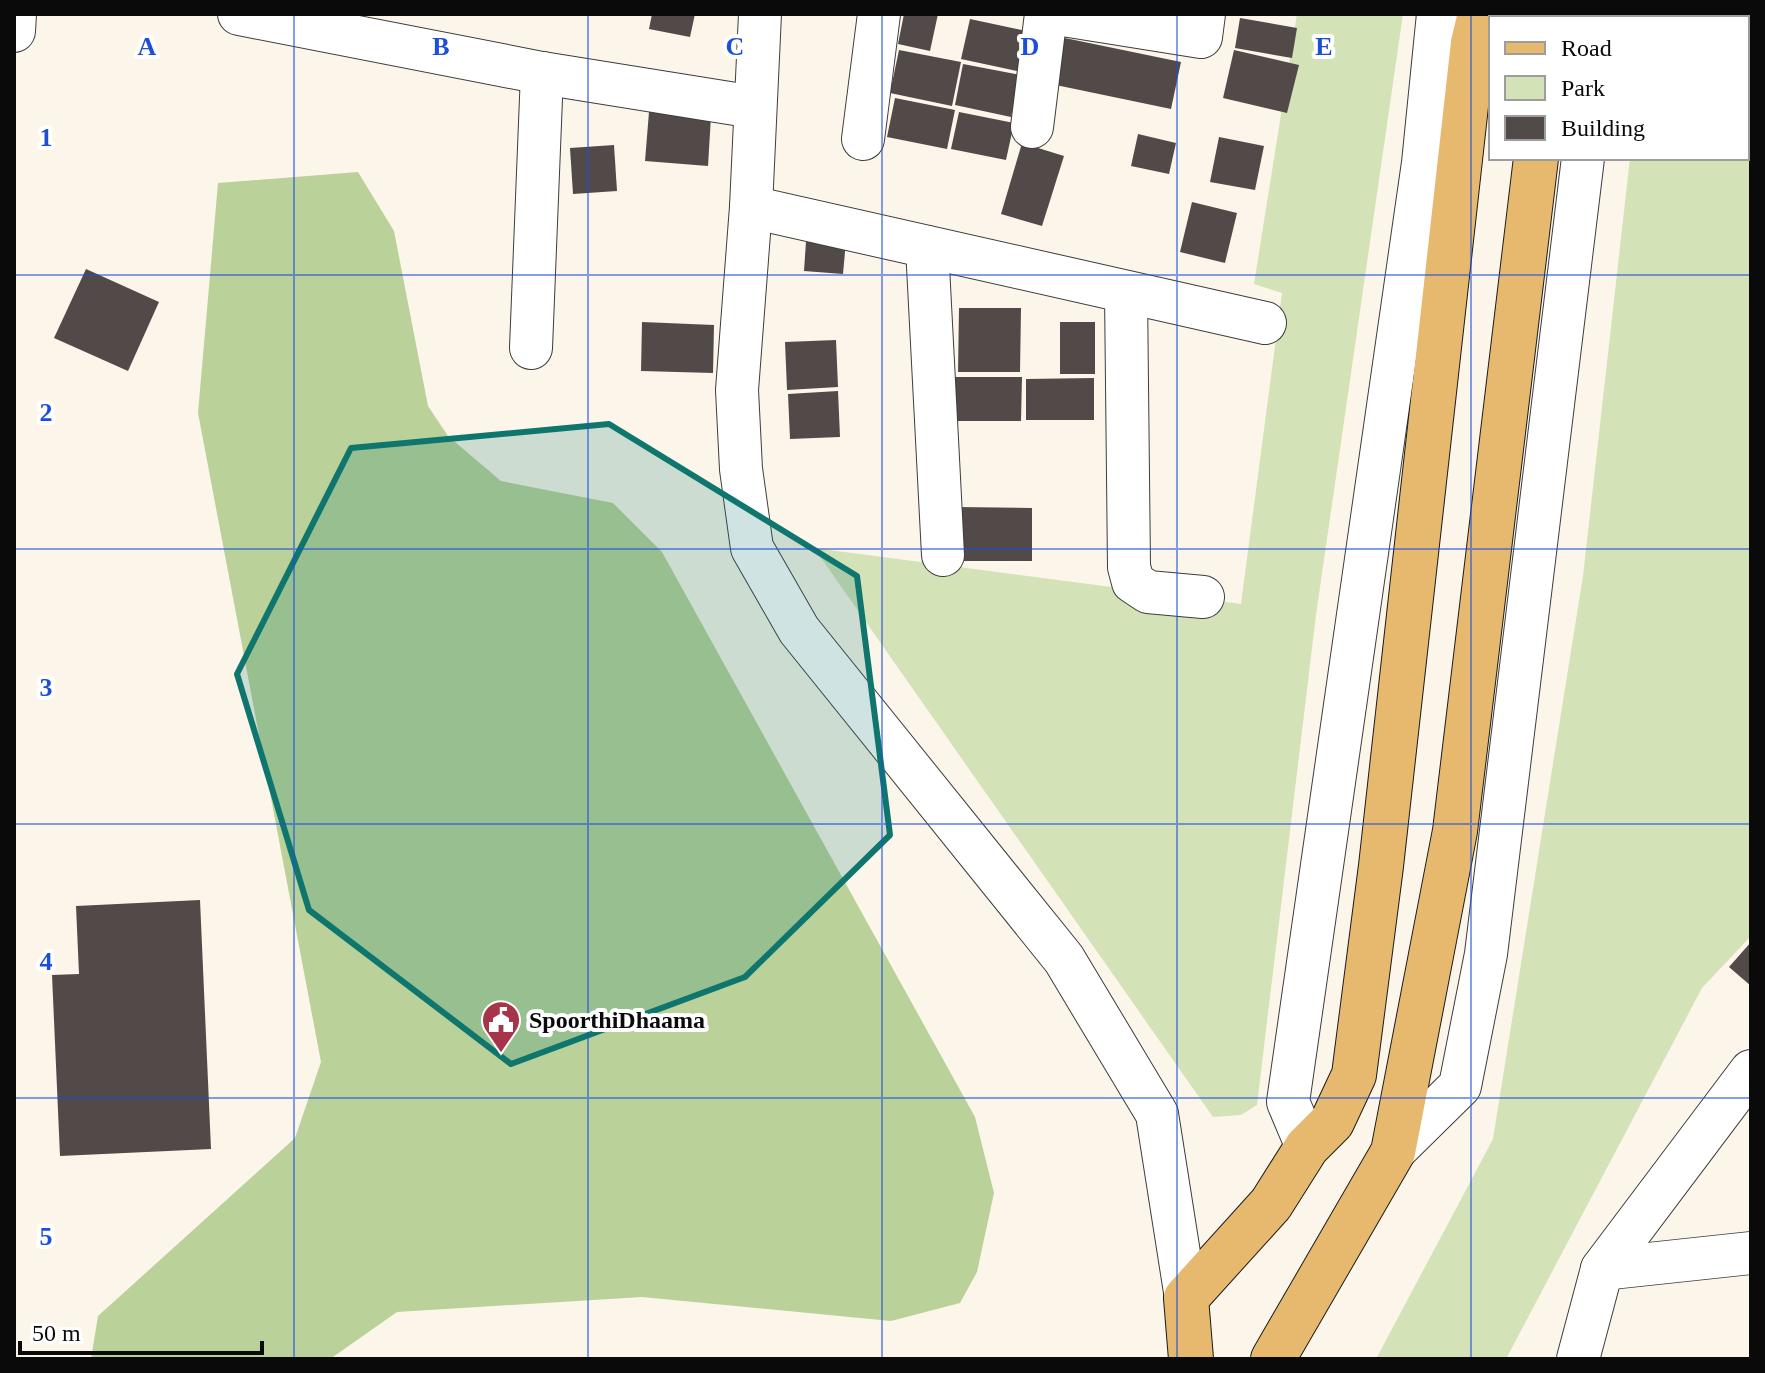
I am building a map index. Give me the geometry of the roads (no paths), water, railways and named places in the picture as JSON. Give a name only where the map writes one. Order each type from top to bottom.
[{"type":"main road","points":[[1191,1359],[1186,1298],[1271,1204],[1307,1147],[1332,1122],[1354,1075],[1381,866],[1473,43],[1480,14]]},
{"type":"main road","points":[[1273,1359],[1393,1152],[1455,831],[1536,160]]},
{"type":"street","points":[[14,31],[15,14]]},
{"type":"street","points":[[239,14],[542,73],[754,107]]},
{"type":"street","points":[[760,14],[751,207],[737,390],[741,469],[752,548],[799,630],[1064,959],[1157,1114],[1186,1298]]},
{"type":"street","points":[[863,139],[879,14]]},
{"type":"street","points":[[1032,127],[1046,14]]},
{"type":"street","points":[[1057,14],[1201,37],[1204,14]]},
{"type":"street","points":[[1307,1147],[1288,1102],[1423,163],[1438,14]]},
{"type":"street","points":[[531,348],[542,73]]},
{"type":"street","points":[[1393,1152],[1460,1086],[1486,954],[1583,160]]},
{"type":"street","points":[[751,207],[1265,323]]},
{"type":"street","points":[[927,247],[943,555]]},
{"type":"street","points":[[1126,292],[1131,575],[1133,582],[1148,592],[1203,597]]},
{"type":"street","points":[[1578,1359],[1602,1269],[1745,1086]]},
{"type":"street","points":[[1602,1269],[1751,1253]]},
{"type":"place","name":"SpoorthiDhaama","points":[[501,1054]]}]
